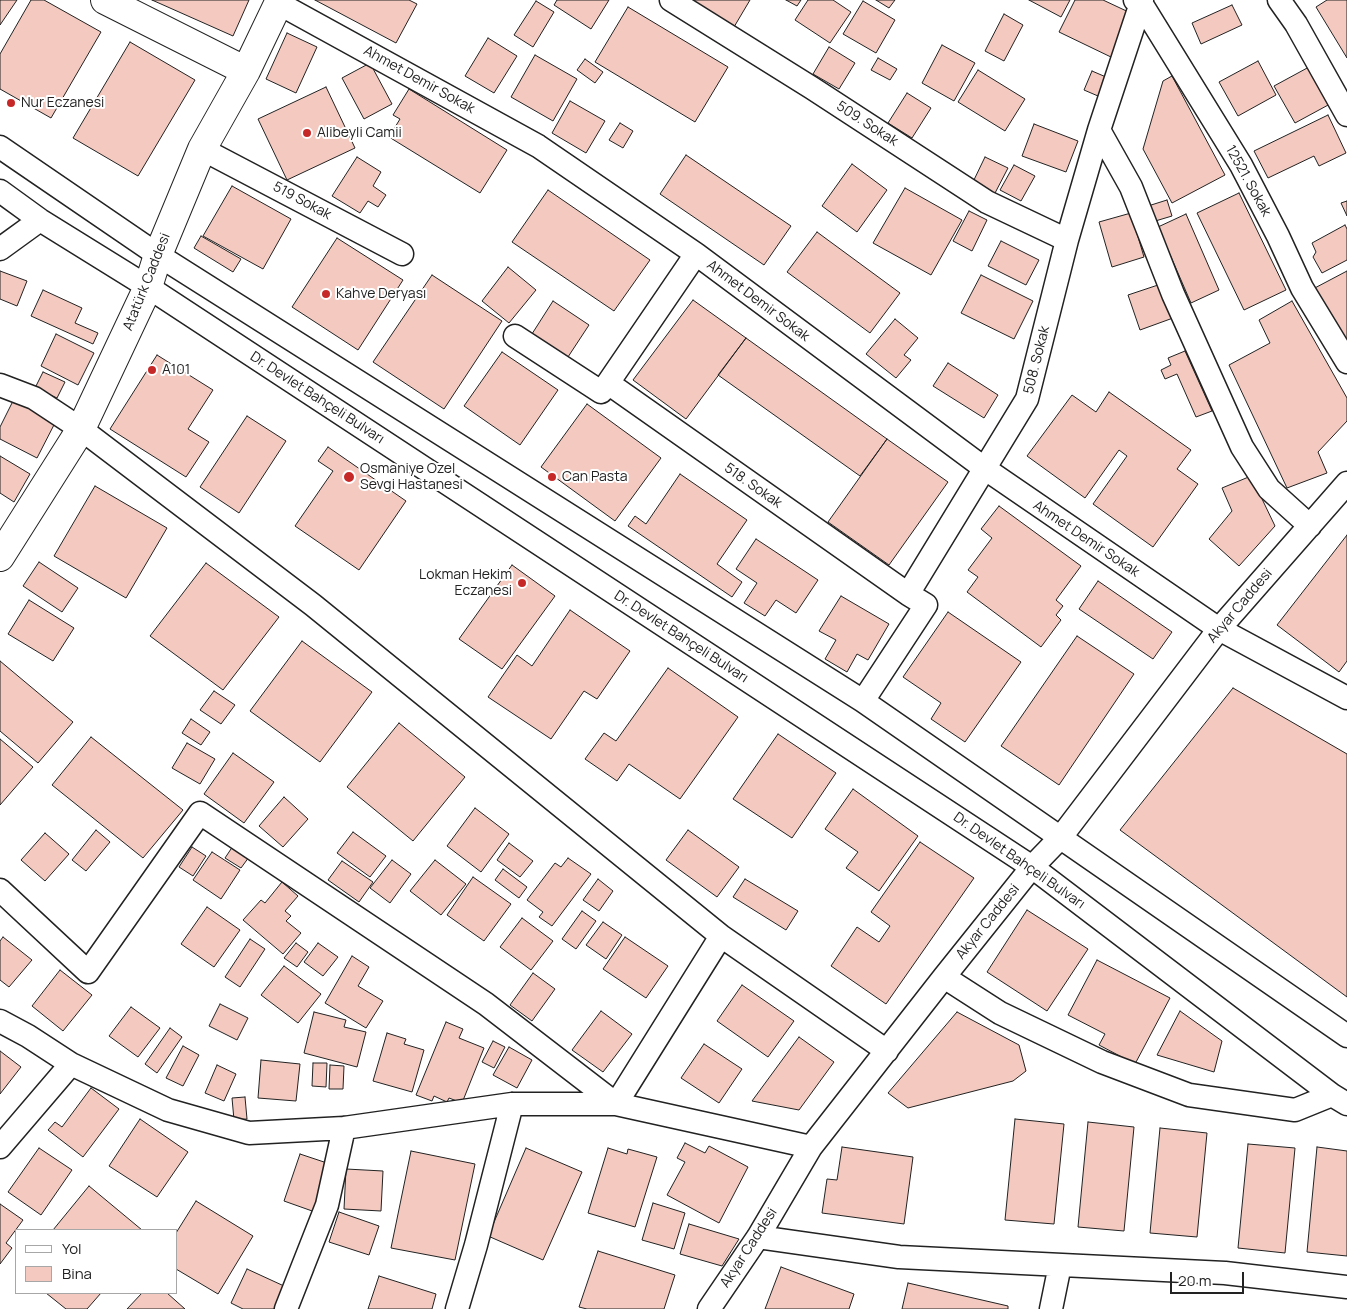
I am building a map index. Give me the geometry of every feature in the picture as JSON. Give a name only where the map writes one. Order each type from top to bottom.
[{"type":"street","points":[[105,0],[246,70]]},
{"type":"street","name":"509. Sokak","points":[[671,0],[812,88],[987,202],[1067,240]]},
{"type":"street","points":[[1279,0],[1296,24],[1347,116]]},
{"type":"street","name":"508. Sokak","points":[[908,594],[1027,399],[1067,240],[1139,1]]},
{"type":"street","name":"12521. Sokak","points":[[1139,1],[1241,165],[1278,236],[1302,288],[1347,362]]},
{"type":"street","name":"Atatürk Caddesi","points":[[0,557],[81,429],[148,287],[158,255],[202,149],[246,70],[279,2]]},
{"type":"street","name":"Ahmet Demir Sokak","points":[[279,2],[538,146],[696,254],[984,468],[1219,629],[1347,698]]},
{"type":"street","points":[[1099,130],[1131,187],[1173,294],[1242,447],[1269,489],[1310,526]]},
{"type":"street","points":[[0,147],[158,255],[863,701],[1347,1036]]},
{"type":"street","name":"519 Sokak","points":[[202,149],[402,254]]},
{"type":"street","name":"Dr. Devlet Bahçeli Bulvarı","points":[[0,191],[40,220],[148,287],[1032,867],[1339,1099]]},
{"type":"street","points":[[0,249],[40,220]]},
{"type":"street","points":[[604,388],[696,254]]},
{"type":"street","name":"518. Sokak","points":[[515,336],[604,388],[908,594]]},
{"type":"street","points":[[0,385],[34,398],[81,429],[313,605],[720,936],[887,1050]]},
{"type":"street","name":"Akyar Caddesi","points":[[709,1309],[758,1238],[811,1147],[944,976],[1032,867],[1061,837],[1219,629],[1347,483]]},
{"type":"street","points":[[863,701],[926,604],[908,594]]},
{"type":"street","points":[[0,890],[88,972],[200,813],[486,1004],[616,1104]]},
{"type":"street","points":[[616,1104],[720,936]]},
{"type":"street","points":[[944,976],[1000,1013],[1102,1062],[1189,1095],[1295,1110],[1339,1099]]},
{"type":"street","points":[[0,1022],[28,1036],[71,1064],[168,1110],[249,1133],[344,1128],[512,1104],[616,1104],[811,1147]]},
{"type":"street","points":[[0,1147],[71,1064]]},
{"type":"street","points":[[457,1309],[476,1245],[512,1104]]},
{"type":"street","points":[[286,1309],[327,1205],[344,1128]]},
{"type":"street","points":[[758,1238],[899,1258],[1225,1273],[1347,1287]]},
{"type":"street","points":[[1051,1309],[1060,1265]]},
{"type":"building","points":[[0,0],[17,0],[0,25]]},
{"type":"building","points":[[31,0],[44,0],[101,32],[51,118],[0,89],[0,54]]},
{"type":"building","points":[[152,0],[249,0],[233,36]]},
{"type":"building","points":[[315,0],[409,0],[417,4],[396,43]]},
{"type":"building","points":[[557,0],[609,0],[591,29],[554,5]]},
{"type":"building","points":[[695,0],[750,0],[734,27],[694,2]]},
{"type":"building","points":[[786,0],[801,0],[797,6]]},
{"type":"building","points":[[808,0],[833,0],[851,12],[830,43],[795,20]]},
{"type":"building","points":[[876,0],[895,0],[889,8]]},
{"type":"building","points":[[1029,0],[1070,0],[1061,17]]},
{"type":"building","points":[[1075,0],[1103,0],[1135,15],[1113,58],[1059,32]]},
{"type":"building","points":[[1327,0],[1347,0],[1347,58],[1316,7]]},
{"type":"building","points":[[536,1],[554,12],[533,47],[514,35]]},
{"type":"building","points":[[863,1],[895,20],[876,53],[843,34]]},
{"type":"building","points":[[1232,5],[1242,25],[1201,44],[1192,23]]},
{"type":"building","points":[[628,7],[728,67],[695,122],[595,62]]},
{"type":"building","points":[[1004,14],[1023,25],[1004,61],[985,51]]},
{"type":"building","points":[[287,33],[317,47],[296,93],[266,79]]},
{"type":"building","points":[[488,38],[517,56],[494,93],[465,76]]},
{"type":"building","points":[[130,42],[195,80],[138,176],[73,138]]},
{"type":"building","points":[[942,45],[975,63],[954,101],[922,83]]},
{"type":"building","points":[[829,47],[855,63],[839,89],[813,74]]},
{"type":"building","points":[[535,55],[577,79],[553,121],[511,97]]},
{"type":"building","points":[[878,58],[897,69],[890,80],[871,70]]},
{"type":"building","points":[[585,59],[603,72],[595,83],[577,70]]},
{"type":"building","points":[[1258,61],[1276,95],[1238,116],[1219,82]]},
{"type":"building","points":[[370,63],[392,104],[364,119],[342,78]]},
{"type":"building","points":[[1309,67],[1330,104],[1295,123],[1274,86]]},
{"type":"building","points":[[978,70],[1025,99],[1005,131],[958,102]]},
{"type":"building","points":[[1092,71],[1106,77],[1098,96],[1084,90]]},
{"type":"building","points":[[1172,76],[1225,175],[1172,203],[1143,149],[1163,81]]},
{"type":"building","name":"Alibeyli Camii","points":[[326,87],[355,148],[287,180],[258,119]]},
{"type":"building","points":[[409,89],[507,150],[480,193],[389,137],[400,119],[393,115]]},
{"type":"building","points":[[907,93],[931,108],[912,138],[888,123]]},
{"type":"building","points":[[570,101],[605,121],[586,153],[552,133]]},
{"type":"building","points":[[1328,115],[1346,153],[1319,166],[1314,156],[1268,178],[1254,151]]},
{"type":"building","points":[[620,123],[633,131],[623,148],[609,140]]},
{"type":"building","points":[[1034,124],[1078,141],[1066,172],[1022,156]]},
{"type":"building","points":[[686,155],[791,226],[764,265],[660,194]]},
{"type":"building","points":[[357,157],[381,172],[373,186],[386,195],[378,207],[368,201],[360,213],[332,196]]},
{"type":"building","points":[[985,157],[1008,168],[994,195],[972,184]]},
{"type":"building","points":[[852,164],[887,190],[857,232],[822,206]]},
{"type":"building","points":[[1014,165],[1035,176],[1021,201],[1000,190]]},
{"type":"building","points":[[232,186],[291,219],[263,269],[203,236]]},
{"type":"building","points":[[905,188],[962,220],[931,275],[873,243]]},
{"type":"building","points":[[548,190],[650,260],[614,311],[512,242]]},
{"type":"building","points":[[1239,193],[1286,290],[1244,310],[1197,213]]},
{"type":"building","points":[[1167,200],[1172,216],[1152,222],[1148,206]]},
{"type":"building","points":[[1347,201],[1347,216],[1341,203]]},
{"type":"building","points":[[969,211],[987,220],[972,251],[953,241]]},
{"type":"building","points":[[1131,213],[1144,257],[1112,267],[1099,222]]},
{"type":"building","points":[[1186,214],[1219,290],[1191,303],[1158,227]]},
{"type":"building","points":[[1345,225],[1347,229],[1347,260],[1322,273],[1313,257],[1316,252],[1312,243]]},
{"type":"building","points":[[817,232],[900,293],[870,333],[787,272]]},
{"type":"building","points":[[201,236],[241,259],[233,272],[194,248]]},
{"type":"building","points":[[337,238],[403,280],[358,350],[292,307]]},
{"type":"building","points":[[1001,241],[1039,260],[1026,285],[988,266]]},
{"type":"building","points":[[508,267],[536,290],[509,323],[482,301]]},
{"type":"building","points":[[0,271],[27,281],[17,306],[0,299]]},
{"type":"building","points":[[1347,271],[1347,349],[1311,290]]},
{"type":"building","points":[[432,275],[502,321],[444,409],[373,362]]},
{"type":"building","points":[[981,275],[1033,301],[1014,339],[961,313]]},
{"type":"building","points":[[1161,284],[1173,318],[1140,330],[1128,295]]},
{"type":"building","points":[[43,290],[82,308],[75,323],[98,333],[93,344],[31,316]]},
{"type":"building","points":[[693,300],[746,338],[686,419],[633,380]]},
{"type":"building","points":[[553,301],[589,325],[566,360],[530,337]]},
{"type":"building","points":[[1292,301],[1347,398],[1347,421],[1318,452],[1327,473],[1287,488],[1229,365],[1270,343],[1259,320]]},
{"type":"building","points":[[895,319],[918,338],[904,355],[911,360],[896,378],[866,354]]},
{"type":"building","points":[[56,334],[94,353],[78,385],[41,366]]},
{"type":"building","points":[[746,338],[887,439],[860,476],[718,375]]},
{"type":"building","points":[[1185,351],[1212,411],[1196,417],[1177,374],[1165,379],[1161,370],[1171,365],[1168,358]]},
{"type":"building","points":[[502,352],[558,390],[520,445],[464,406]]},
{"type":"building","points":[[157,355],[213,390],[188,429],[209,442],[186,477],[110,429]]},
{"type":"building","points":[[948,363],[998,395],[984,418],[933,386]]},
{"type":"building","points":[[43,372],[65,382],[57,398],[35,388]]},
{"type":"building","points":[[1109,392],[1191,450],[1177,469],[1198,484],[1153,547],[1093,504],[1127,456],[1119,450],[1085,498],[1027,456],[1072,395],[1096,412]]},
{"type":"building","points":[[15,397],[57,419],[37,458],[0,439],[0,427]]},
{"type":"building","points":[[587,404],[661,458],[615,521],[541,467]]},
{"type":"building","points":[[247,416],[286,441],[239,513],[200,487]]},
{"type":"building","points":[[887,439],[948,482],[889,565],[828,522]]},
{"type":"building","points":[[328,447],[406,501],[359,570],[295,526],[333,471],[318,461]]},
{"type":"building","points":[[0,456],[30,474],[14,502],[0,493]]},
{"type":"building","points":[[680,474],[747,520],[717,564],[742,582],[732,597],[628,526],[635,516],[646,524]]},
{"type":"building","points":[[1251,476],[1275,526],[1239,566],[1209,539],[1232,511],[1222,488]]},
{"type":"building","points":[[95,486],[167,528],[126,598],[54,556]]},
{"type":"building","points":[[999,506],[1081,566],[1056,600],[1063,606],[1056,615],[1061,620],[1041,647],[967,592],[978,577],[968,570],[992,538],[981,529]]},
{"type":"building","points":[[1347,535],[1347,661],[1339,672],[1277,625]]},
{"type":"building","points":[[756,539],[818,580],[796,613],[776,600],[765,616],[744,603],[757,583],[736,569]]},
{"type":"building","points":[[39,562],[78,588],[62,612],[23,586]]},
{"type":"building","points":[[206,563],[279,617],[223,690],[150,636]]},
{"type":"building","points":[[512,565],[555,596],[502,669],[459,639]]},
{"type":"building","points":[[1098,581],[1172,632],[1153,659],[1079,609]]},
{"type":"building","points":[[841,596],[889,624],[868,660],[857,654],[847,672],[825,659],[836,640],[819,631]]},
{"type":"building","points":[[29,600],[74,628],[53,661],[8,634]]},
{"type":"building","points":[[570,610],[630,651],[597,699],[584,691],[551,739],[488,697],[517,655],[532,666]]},
{"type":"building","points":[[948,612],[1021,662],[965,742],[931,719],[941,703],[903,677]]},
{"type":"building","points":[[1077,636],[1134,674],[1059,785],[1001,746]]},
{"type":"building","points":[[302,641],[372,692],[320,762],[250,711]]},
{"type":"building","points":[[0,661],[73,722],[38,763],[0,731]]},
{"type":"building","points":[[668,668],[738,717],[680,799],[629,764],[617,781],[585,759],[604,733],[616,741]]},
{"type":"building","points":[[1233,688],[1347,754],[1347,997],[1120,830]]},
{"type":"building","points":[[214,691],[235,705],[221,724],[200,710]]},
{"type":"building","points":[[191,719],[210,732],[201,745],[182,733]]},
{"type":"building","points":[[399,723],[465,777],[413,841],[347,787]]},
{"type":"building","points":[[778,734],[836,773],[792,838],[733,799]]},
{"type":"building","points":[[91,737],[183,810],[143,858],[52,785]]},
{"type":"building","points":[[0,739],[33,767],[0,805]]},
{"type":"building","points":[[187,743],[215,759],[200,784],[172,768]]},
{"type":"building","points":[[233,753],[274,782],[244,823],[204,794]]},
{"type":"building","points":[[853,789],[918,836],[879,891],[846,868],[858,852],[825,829]]},
{"type":"building","points":[[284,797],[308,819],[283,847],[259,826]]},
{"type":"building","points":[[475,808],[509,834],[481,872],[447,846]]},
{"type":"building","points":[[96,830],[110,842],[86,871],[72,860]]},
{"type":"building","points":[[688,830],[739,867],[717,897],[666,860]]},
{"type":"building","points":[[353,832],[386,856],[370,877],[337,853]]},
{"type":"building","points":[[45,833],[69,854],[45,881],[21,860]]},
{"type":"building","points":[[920,842],[974,878],[886,1004],[831,966],[857,927],[879,942],[890,926],[871,912]]},
{"type":"building","points":[[509,843],[533,861],[520,877],[497,860]]},
{"type":"building","points":[[233,846],[249,857],[241,868],[225,858]]},
{"type":"building","points":[[192,847],[206,856],[193,876],[179,867]]},
{"type":"building","points":[[212,852],[240,870],[221,899],[193,880]]},
{"type":"building","points":[[568,858],[591,874],[552,926],[539,917],[543,912],[527,900],[555,863],[561,867]]},
{"type":"building","points":[[392,860],[411,874],[390,903],[370,888]]},
{"type":"building","points":[[435,860],[466,884],[441,915],[410,891]]},
{"type":"building","points":[[342,861],[373,882],[359,902],[328,880]]},
{"type":"building","points":[[503,869],[527,887],[519,898],[495,880]]},
{"type":"building","points":[[473,877],[511,904],[484,941],[447,915]]},
{"type":"building","points":[[598,879],[613,891],[599,911],[583,900]]},
{"type":"building","points":[[745,879],[798,911],[786,930],[733,897]]},
{"type":"building","points":[[282,882],[298,896],[285,911],[291,916],[286,921],[301,933],[283,954],[243,920],[261,900],[265,903]]},
{"type":"building","points":[[207,907],[240,930],[214,967],[181,944]]},
{"type":"building","points":[[1027,910],[1088,949],[1047,1011],[987,972]]},
{"type":"building","points":[[582,911],[596,921],[576,949],[562,939]]},
{"type":"building","points":[[522,918],[553,941],[531,970],[500,947]]},
{"type":"building","points":[[603,922],[622,935],[606,959],[586,945]]},
{"type":"building","points":[[3,937],[32,960],[9,987],[0,980],[0,941]]},
{"type":"building","points":[[625,937],[668,966],[646,998],[603,969]]},
{"type":"building","points":[[250,939],[265,949],[240,987],[225,977]]},
{"type":"building","points":[[296,943],[308,952],[297,967],[284,958]]},
{"type":"building","points":[[318,943],[338,957],[323,976],[304,962]]},
{"type":"building","points":[[352,956],[369,967],[358,986],[383,1001],[366,1028],[325,1003]]},
{"type":"building","points":[[1097,960],[1170,998],[1135,1064],[1099,1045],[1105,1034],[1068,1015]]},
{"type":"building","points":[[284,966],[321,994],[298,1023],[261,995]]},
{"type":"building","points":[[60,970],[92,995],[63,1031],[32,1006]]},
{"type":"building","points":[[533,973],[555,989],[532,1021],[510,1005]]},
{"type":"building","points":[[742,985],[794,1021],[768,1057],[717,1021]]},
{"type":"building","points":[[220,1004],[248,1018],[237,1040],[209,1026]]},
{"type":"building","points":[[131,1007],[160,1028],[138,1057],[109,1036]]},
{"type":"building","points":[[601,1011],[632,1034],[603,1072],[572,1050]]},
{"type":"building","points":[[1180,1011],[1222,1041],[1214,1072],[1157,1055]]},
{"type":"building","points":[[314,1012],[346,1020],[344,1027],[366,1032],[357,1067],[304,1053]]},
{"type":"building","points":[[957,1012],[1019,1045],[1026,1071],[1013,1081],[908,1108],[888,1093]]},
{"type":"building","points":[[446,1022],[463,1029],[459,1038],[484,1048],[462,1103],[449,1098],[447,1102],[434,1096],[432,1101],[416,1095]]},
{"type":"building","points":[[170,1028],[182,1037],[157,1073],[145,1064]]},
{"type":"building","points":[[387,1033],[406,1039],[404,1044],[424,1050],[412,1092],[373,1081]]},
{"type":"building","points":[[799,1037],[834,1062],[799,1110],[752,1101]]},
{"type":"building","points":[[493,1041],[505,1047],[494,1068],[482,1062]]},
{"type":"building","points":[[704,1044],[742,1069],[719,1103],[681,1078]]},
{"type":"building","points":[[183,1046],[199,1055],[183,1086],[166,1078]]},
{"type":"building","points":[[509,1047],[532,1060],[517,1088],[493,1075]]},
{"type":"building","points":[[0,1051],[21,1067],[0,1094]]},
{"type":"building","points":[[261,1060],[300,1064],[296,1101],[258,1098]]},
{"type":"building","points":[[313,1063],[327,1063],[326,1087],[312,1086]]},
{"type":"building","points":[[217,1065],[236,1074],[224,1101],[205,1093]]},
{"type":"building","points":[[330,1065],[344,1066],[343,1089],[329,1089]]},
{"type":"building","points":[[91,1088],[119,1109],[83,1157],[48,1130],[55,1122],[62,1127]]},
{"type":"building","points":[[245,1097],[247,1119],[234,1120],[232,1098]]},
{"type":"building","points":[[140,1119],[188,1152],[157,1197],[109,1166]]},
{"type":"building","points":[[1015,1119],[1064,1124],[1054,1224],[1005,1220]]},
{"type":"building","points":[[1088,1122],[1134,1127],[1124,1231],[1078,1227]]},
{"type":"building","points":[[1160,1128],[1207,1133],[1197,1237],[1150,1233]]},
{"type":"building","points":[[685,1143],[705,1153],[709,1146],[748,1167],[719,1223],[667,1195],[685,1162],[677,1158]]},
{"type":"building","points":[[1248,1144],[1295,1148],[1285,1253],[1238,1248]]},
{"type":"building","points":[[842,1147],[913,1157],[904,1224],[822,1213],[827,1179],[837,1180]]},
{"type":"building","points":[[1317,1147],[1347,1151],[1347,1256],[1307,1252]]},
{"type":"building","points":[[39,1148],[72,1170],[41,1215],[8,1192]]},
{"type":"building","points":[[526,1148],[582,1172],[543,1260],[488,1236]]},
{"type":"building","points":[[608,1148],[627,1154],[628,1149],[657,1157],[635,1227],[588,1213]]},
{"type":"building","points":[[411,1151],[475,1164],[455,1260],[391,1248]]},
{"type":"building","points":[[300,1154],[330,1164],[315,1212],[284,1201]]},
{"type":"building","points":[[346,1169],[383,1171],[381,1211],[344,1209]]},
{"type":"building","points":[[89,1186],[141,1229],[54,1229]]},
{"type":"building","points":[[196,1201],[253,1236],[218,1294],[178,1270],[178,1230]]},
{"type":"building","points":[[653,1203],[685,1213],[674,1249],[642,1240]]},
{"type":"building","points":[[0,1204],[23,1220],[6,1243],[12,1248],[0,1264]]},
{"type":"building","points":[[339,1212],[379,1226],[369,1255],[329,1242]]},
{"type":"building","points":[[689,1224],[739,1239],[722,1266],[680,1254]]},
{"type":"building","points":[[598,1251],[675,1275],[664,1309],[587,1309],[579,1307]]},
{"type":"building","points":[[781,1267],[854,1294],[849,1309],[765,1309]]},
{"type":"building","points":[[247,1269],[284,1286],[274,1309],[243,1309],[231,1303]]},
{"type":"building","points":[[379,1276],[436,1294],[432,1309],[368,1309]]},
{"type":"building","points":[[908,1283],[1008,1306],[1008,1309],[902,1309]]},
{"type":"building","points":[[47,1294],[100,1294],[87,1309],[66,1309]]},
{"type":"building","points":[[141,1294],[168,1294],[185,1309],[127,1309]]},
{"type":"place","name":"Nur Eczanesi","points":[[11,103]]},
{"type":"place","name":"Alibeyli Camii","points":[[307,133]]},
{"type":"place","name":"Kahve Deryası","points":[[326,294]]},
{"type":"place","name":"A101","points":[[152,370]]},
{"type":"place","name":"Osmaniye Ozel Sevgi Hastanesi","points":[[349,477]]},
{"type":"place","name":"Can Pasta","points":[[552,477]]},
{"type":"place","name":"Lokman Hekim Eczanesi","points":[[522,583]]}]
